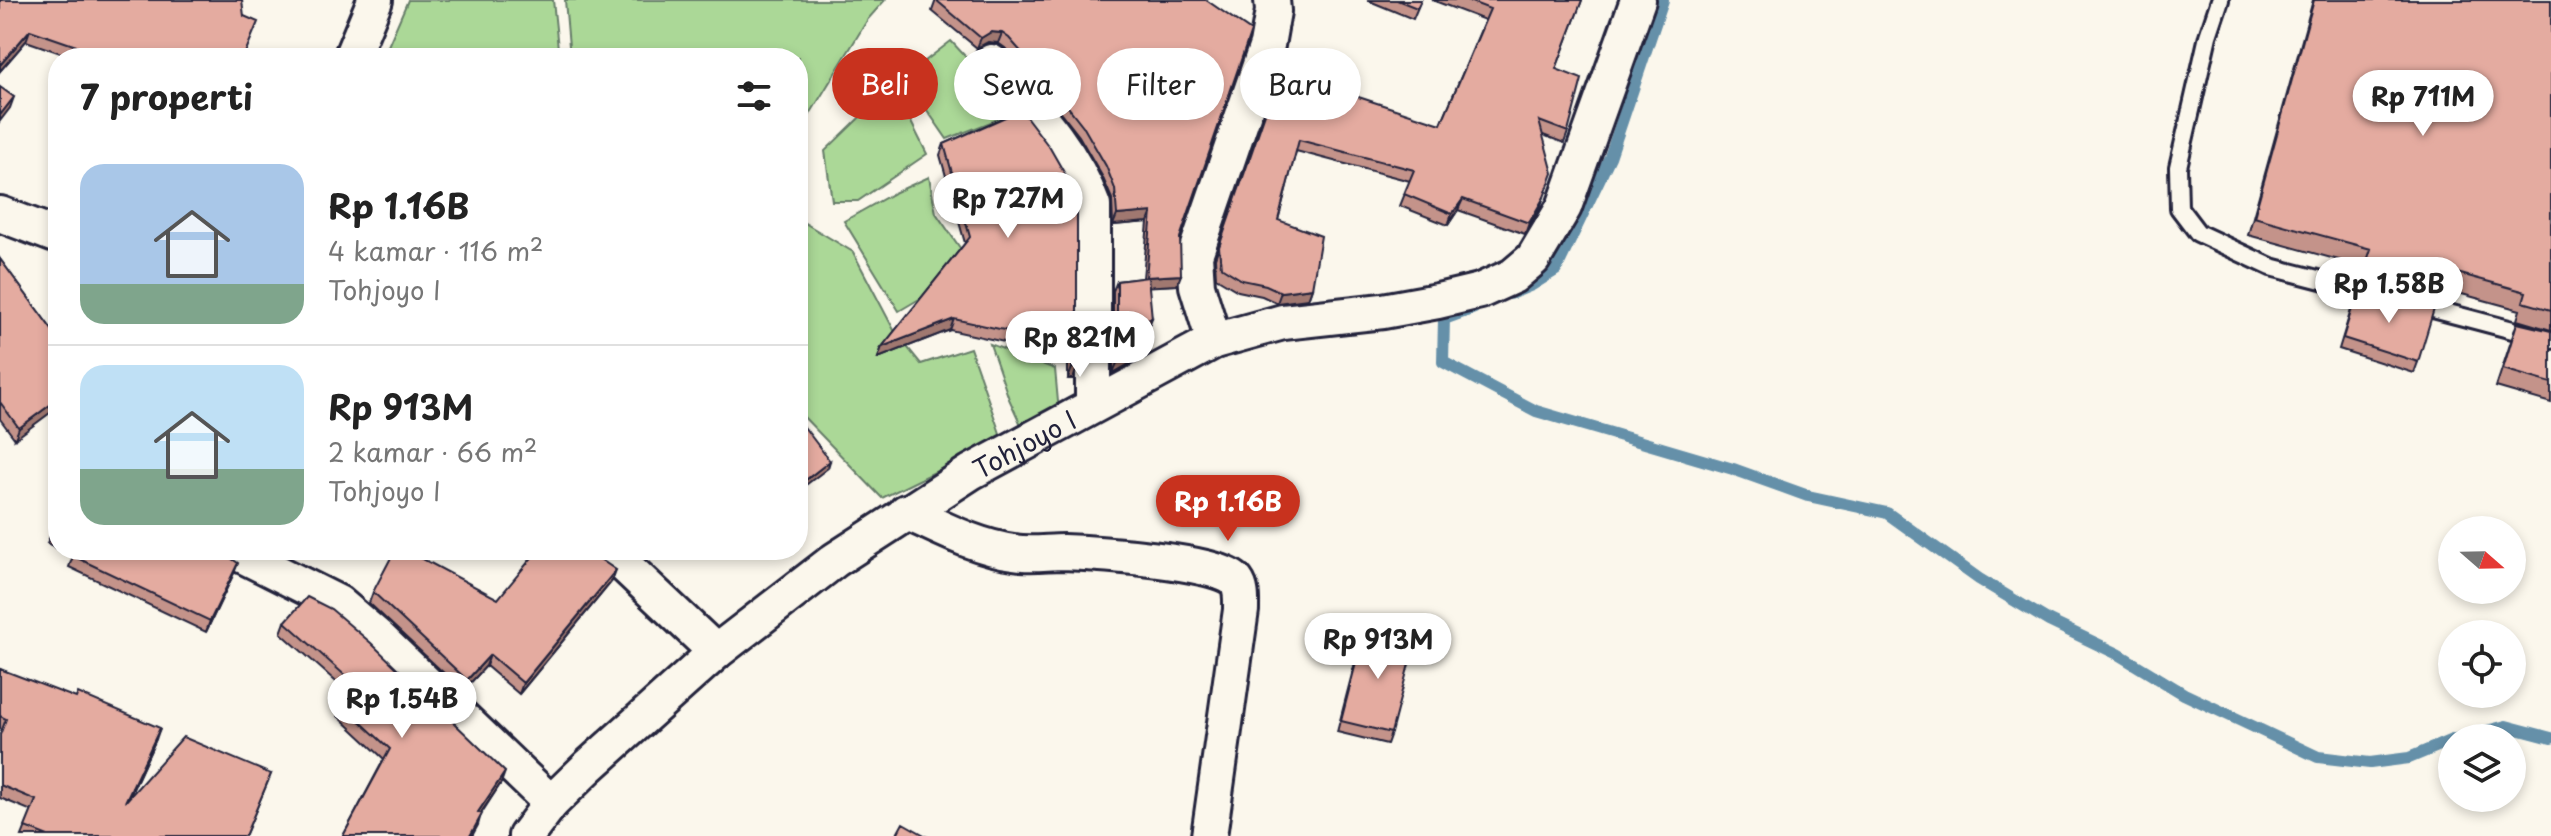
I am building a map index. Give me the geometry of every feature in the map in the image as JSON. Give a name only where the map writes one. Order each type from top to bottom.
[{"type":"street","points":[[355,48],[375,0]]},
{"type":"street","points":[[1214,341],[1197,286],[1195,255],[1267,45],[1272,0]]},
{"type":"street","name":"Tohjoyo I","points":[[529,835],[551,803],[716,652],[835,560],[971,472],[1214,341],[1283,322],[1383,311],[1452,298],[1480,291],[1513,276],[1533,259],[1564,207],[1638,0]]},
{"type":"street","points":[[1041,120],[1057,138],[1085,184],[1093,206],[1093,405]]},
{"type":"street","points":[[0,214],[48,232]]},
{"type":"street","points":[[906,512],[977,544],[1016,553],[1112,556],[1192,565],[1211,568],[1236,581],[1241,595],[1241,610],[1209,836]]},
{"type":"street","points":[[252,560],[338,603],[380,639],[551,803]]},
{"type":"street","points":[[617,560],[716,652]]},
{"type":"lane","points":[[2220,0],[2208,36],[2178,167],[2179,208],[2198,233],[2271,267],[2551,340]]},
{"type":"green space","points":[[408,0],[553,0],[558,48],[388,46]]},
{"type":"green space","points":[[565,0],[885,0],[868,19],[850,48],[832,48],[832,78],[808,118],[808,48],[569,48]]},
{"type":"green space","points":[[951,41],[958,48],[954,48],[954,120],[996,120],[947,139],[934,120],[938,120],[938,51]]},
{"type":"green space","points":[[857,120],[910,120],[927,154],[858,201],[832,201],[825,151]]},
{"type":"green space","points":[[929,177],[936,213],[967,258],[965,272],[899,311],[844,221]]},
{"type":"green space","points":[[808,225],[853,252],[895,332],[921,364],[970,348],[1002,439],[882,498],[808,421]]},
{"type":"green space","points":[[990,344],[1055,369],[1059,413],[1022,427]]},
{"type":"building","points":[[0,0],[242,0],[244,16],[258,22],[247,48],[82,48],[30,30],[0,65]]},
{"type":"building","points":[[936,0],[1206,0],[1251,31],[1245,48],[1240,48],[1240,63],[1224,110],[1224,48],[1097,48],[1097,120],[1220,120],[1180,238],[1181,275],[1146,277],[1152,212],[1117,215],[1115,189],[1106,166],[1078,120],[1081,120],[1081,48],[1018,48],[1002,33],[991,32],[981,38]]},
{"type":"building","points":[[1397,0],[1421,0],[1417,8]]},
{"type":"building","points":[[1466,0],[1582,0],[1556,69],[1582,79],[1568,132],[1539,121],[1553,173],[1529,223],[1463,199],[1452,214],[1404,194],[1414,170],[1299,140],[1278,220],[1321,236],[1312,288],[1281,292],[1242,280],[1221,267],[1219,247],[1263,120],[1361,120],[1361,98],[1441,124],[1490,9]]},
{"type":"building","points":[[2314,0],[2551,0],[2551,310],[2523,302],[2526,292],[2446,270],[2443,281],[2367,261],[2371,249],[2254,217]]},
{"type":"building","points":[[0,87],[14,97],[0,115]]},
{"type":"building","points":[[998,120],[1029,120],[1050,148],[1077,199],[1077,368],[1072,368],[1072,345],[954,319],[882,347],[970,237],[944,144]]},
{"type":"building","points":[[0,259],[48,324],[48,406],[19,428],[0,402]]},
{"type":"building","points":[[1148,277],[1152,318],[1141,320],[1142,349],[1117,363],[1117,281]]},
{"type":"building","points":[[2358,289],[2434,309],[2418,362],[2343,338]]},
{"type":"building","points":[[2517,323],[2551,331],[2551,383],[2503,369]]},
{"type":"building","points":[[808,432],[830,461],[808,478]]},
{"type":"building","points":[[81,560],[234,560],[238,563],[210,621]]},
{"type":"building","points":[[390,560],[425,560],[498,599],[530,560],[601,560],[616,570],[523,683],[490,655],[467,680],[373,592]]},
{"type":"building","points":[[307,597],[331,609],[371,643],[505,772],[478,812],[482,814],[470,836],[343,836],[390,749],[342,705],[358,687],[285,622]]},
{"type":"building","points":[[1365,628],[1415,641],[1391,733],[1341,721]]},
{"type":"building","points":[[0,669],[76,698],[78,693],[160,728],[125,802],[183,737],[271,774],[245,836],[48,836],[25,827],[36,800],[0,785],[0,735],[6,719],[0,716]]},
{"type":"building","points":[[903,823],[926,836],[896,836]]},
{"type":"waterway","points":[[1510,294],[1556,270],[1610,157],[1663,0]]},
{"type":"waterway","points":[[1474,308],[1444,319],[1443,362],[1536,411],[1733,469],[1808,496],[1887,513],[1979,579],[2049,621],[2118,654],[2184,694],[2318,757],[2370,763],[2409,758],[2438,746]]},
{"type":"waterway","points":[[2526,731],[2551,738]]}]
